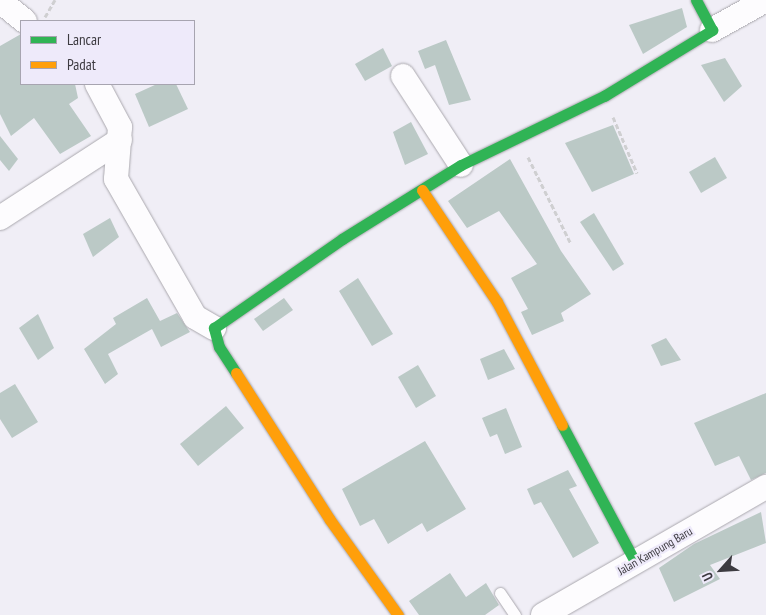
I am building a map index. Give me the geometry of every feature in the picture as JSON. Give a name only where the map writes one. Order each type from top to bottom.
[{"type":"street","points":[[0,0],[24,20]]},
{"type":"street","points":[[696,0],[712,30]]},
{"type":"street","points":[[214,328],[342,238],[462,165],[517,136],[604,96],[712,30],[766,0]]},
{"type":"street","points":[[403,76],[462,165]]},
{"type":"street","points":[[98,85],[118,115],[120,140],[116,179],[195,317],[214,328],[219,347],[330,520],[398,615]]},
{"type":"street","points":[[0,218],[120,140]]},
{"type":"street","points":[[422,190],[497,302],[635,562]]},
{"type":"street","name":"Jalan Kampung Baru","points":[[543,615],[766,487]]},
{"type":"lane","points":[[500,593],[515,615]]},
{"type":"path","points":[[42,20],[56,0]]},
{"type":"path","points":[[604,96],[637,173]]},
{"type":"path","points":[[517,136],[571,244]]},
{"type":"building","points":[[682,8],[687,27],[643,54],[629,25]]},
{"type":"building","points":[[20,35],[20,85],[75,85],[78,98],[69,104],[91,136],[60,154],[34,118],[11,136],[0,114],[0,46]]},
{"type":"building","points":[[446,40],[471,100],[449,105],[435,65],[425,69],[418,51]]},
{"type":"building","points":[[383,48],[392,66],[365,81],[355,64]]},
{"type":"building","points":[[725,58],[742,86],[724,102],[701,65]]},
{"type":"building","points":[[155,85],[176,85],[188,109],[149,127],[135,94]]},
{"type":"building","points":[[411,122],[428,154],[405,165],[393,132]]},
{"type":"building","points":[[613,125],[634,174],[592,192],[565,143]]},
{"type":"building","points":[[0,136],[18,159],[9,171],[0,160]]},
{"type":"building","points":[[715,157],[727,178],[701,193],[689,172]]},
{"type":"building","points":[[510,159],[561,251],[591,294],[561,313],[564,321],[532,335],[521,312],[528,309],[511,278],[537,264],[499,211],[467,228],[448,201]]},
{"type":"building","points":[[594,213],[624,264],[613,271],[580,222]]},
{"type":"building","points":[[110,218],[119,237],[93,257],[83,234]]},
{"type":"building","points":[[358,278],[393,334],[372,346],[339,291]]},
{"type":"building","points":[[147,298],[160,321],[177,313],[190,332],[161,347],[152,329],[108,354],[118,374],[105,384],[84,349],[116,324],[113,318]]},
{"type":"building","points":[[284,298],[293,310],[263,331],[254,319]]},
{"type":"building","points":[[38,314],[54,348],[38,360],[19,328]]},
{"type":"building","points":[[666,338],[681,360],[661,366],[651,345]]},
{"type":"building","points":[[504,349],[515,369],[488,380],[480,359]]},
{"type":"building","points":[[418,365],[436,396],[416,408],[398,377]]},
{"type":"building","points":[[15,384],[38,422],[12,438],[0,419],[0,393]]},
{"type":"building","points":[[766,393],[766,473],[751,480],[739,456],[715,466],[694,423]]},
{"type":"building","points":[[226,406],[244,428],[198,466],[180,444]]},
{"type":"building","points":[[506,408],[522,447],[505,454],[497,434],[490,437],[482,418]]},
{"type":"building","points":[[425,441],[466,509],[427,532],[422,523],[388,544],[374,519],[360,526],[342,489]]},
{"type":"building","points":[[568,470],[577,486],[569,489],[599,543],[573,558],[541,502],[534,505],[527,489]]},
{"type":"building","points":[[761,512],[766,543],[710,565],[720,579],[674,602],[659,568],[694,544]]},
{"type":"building","points":[[450,573],[466,597],[486,583],[499,605],[485,615],[419,615],[409,601]]},
{"type":"traffic: fast","points":[[236,373],[219,347],[214,328],[342,239],[461,165],[604,96],[712,30],[696,0]]},
{"type":"traffic: fast","points":[[562,425],[635,562]]},
{"type":"traffic: slow","points":[[422,190],[497,302],[562,425]]},
{"type":"traffic: slow","points":[[236,373],[330,520],[398,615]]}]
